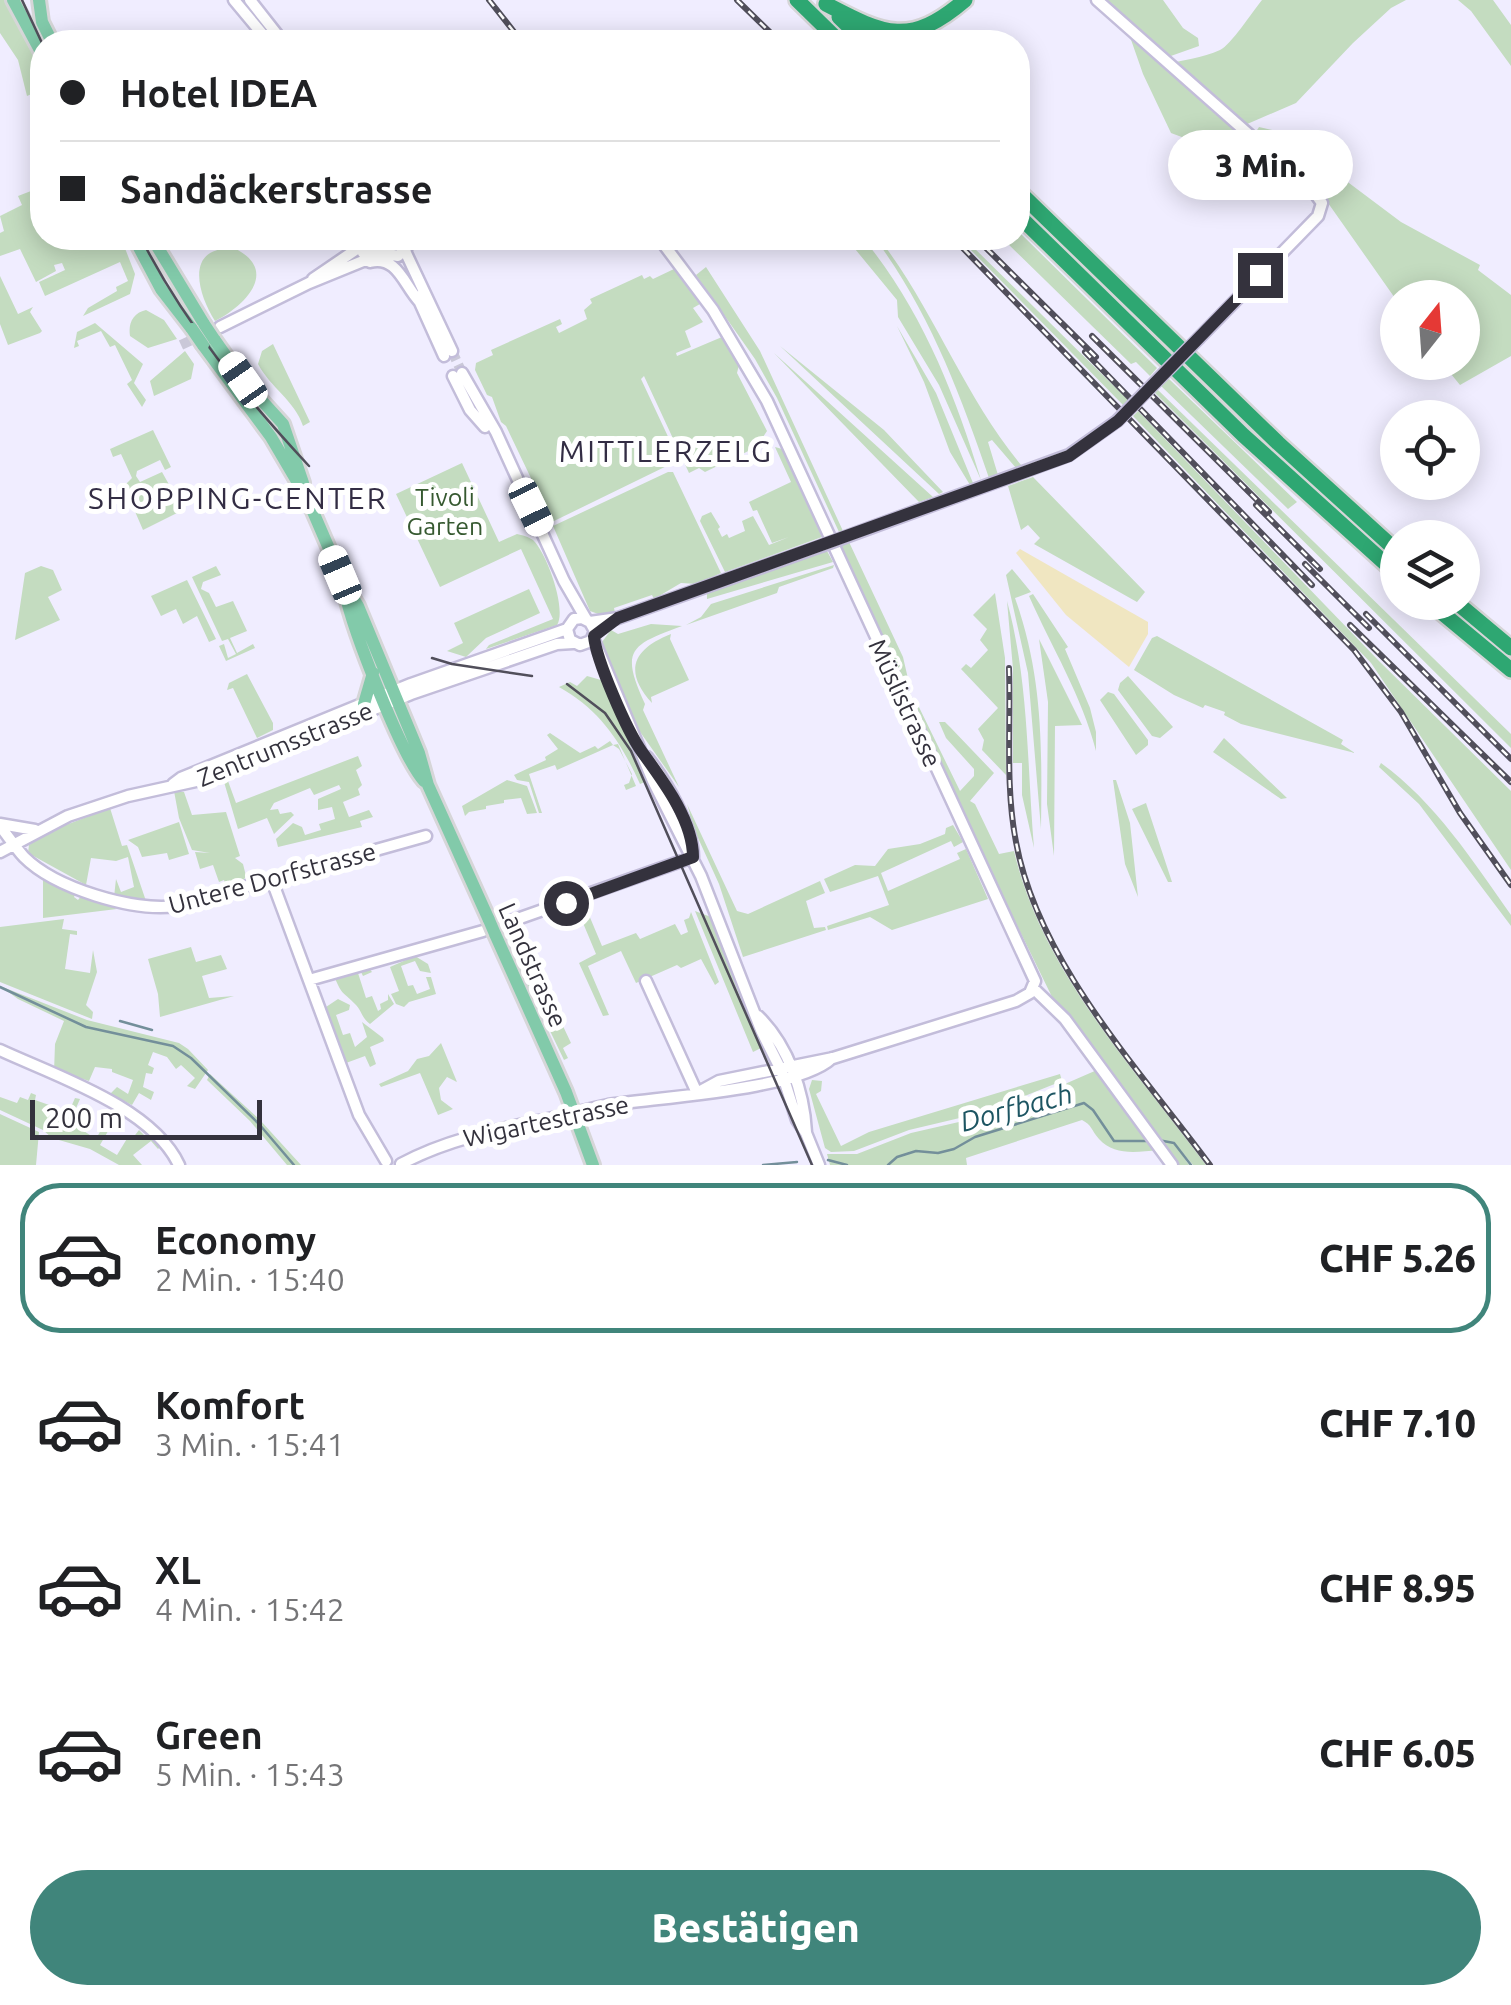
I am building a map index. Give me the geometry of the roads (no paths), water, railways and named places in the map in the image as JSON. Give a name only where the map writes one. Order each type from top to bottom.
[{"type":"highway","points":[[797,0],[828,30]]},
{"type":"highway","points":[[914,30],[934,24],[965,0]]},
{"type":"highway","points":[[824,2],[883,30]]},
{"type":"highway","points":[[824,2],[853,30]]},
{"type":"highway","points":[[1030,203],[1278,443],[1380,536]]},
{"type":"highway","points":[[1030,228],[1233,425],[1380,560]]},
{"type":"highway","points":[[1451,620],[1511,670]]},
{"type":"highway","points":[[1478,620],[1511,648]]},
{"type":"main road","points":[[12,0],[30,32]]},
{"type":"main road","points":[[39,0],[46,30]]},
{"type":"main road","name":"Landstrasse","points":[[140,250],[161,289],[212,337],[308,500],[358,606],[390,698]]},
{"type":"main road","name":"Landstrasse","points":[[158,250],[198,326]]},
{"type":"main road","name":"Landstrasse","points":[[343,581],[373,670],[419,754],[428,785],[574,1113],[593,1165]]},
{"type":"main road","points":[[364,704],[373,670]]},
{"type":"street","points":[[234,0],[259,30]]},
{"type":"street","points":[[250,0],[274,30]]},
{"type":"street","points":[[390,698],[569,625],[618,618],[1069,456],[1118,421],[1321,211],[1322,203],[1097,0]]},
{"type":"street","points":[[212,337],[318,280],[385,250]]},
{"type":"street","points":[[318,280],[378,260],[389,250]]},
{"type":"street","points":[[394,250],[409,276],[448,353],[414,289],[394,250]]},
{"type":"street","name":"Müslistrasse","points":[[668,250],[713,310],[767,401],[900,696],[1032,970],[1033,988]]},
{"type":"street","points":[[471,431],[474,424],[458,374],[485,422]]},
{"type":"street","points":[[470,410],[497,438],[564,581],[588,620],[607,677],[642,752],[672,797],[691,840],[693,857],[769,1047],[788,1074]]},
{"type":"street","points":[[471,431],[485,422]]},
{"type":"street","points":[[471,431],[482,430],[497,438]]},
{"type":"street","points":[[564,581],[574,644],[607,677]]},
{"type":"street","points":[[390,698],[557,644],[584,645],[618,618]]},
{"type":"street","points":[[485,668],[493,656]]},
{"type":"street","name":"Zentrumsstrasse","points":[[172,784],[364,704],[390,698]]},
{"type":"street","name":"Zentrumsstrasse","points":[[0,852],[36,830],[105,802],[196,781],[390,698]]},
{"type":"street","points":[[0,825],[36,830]]},
{"type":"street","name":"Untere Dorfstrasse","points":[[0,825],[26,858],[50,873],[106,899],[140,908],[176,906],[426,836]]},
{"type":"street","points":[[309,980],[492,928],[693,857]]},
{"type":"street","points":[[271,878],[359,1116],[384,1163],[392,1160],[401,1165]]},
{"type":"street","points":[[646,981],[697,1092]]},
{"type":"street","points":[[697,1092],[788,1074],[1016,1001],[1028,996],[1033,988],[1065,1019],[1172,1165]]},
{"type":"street","points":[[758,1016],[770,1027],[788,1074],[796,1120],[806,1133],[818,1165]]},
{"type":"street","points":[[757,1074],[767,1066],[769,1047]]},
{"type":"street","points":[[0,1051],[142,1120],[165,1142],[178,1165]]},
{"type":"street","points":[[697,1092],[719,1081],[757,1074],[788,1074]]},
{"type":"street","name":"Wigartestrasse","points":[[401,1165],[454,1140],[574,1113],[697,1092]]},
{"type":"waterway","name":"Dorfbach","points":[[0,987],[86,1027],[173,1046],[191,1058],[259,1124],[294,1165]]},
{"type":"waterway","points":[[120,1021],[152,1030]]},
{"type":"waterway","name":"Dorfbach","points":[[888,1165],[897,1157],[916,1151],[938,1153],[954,1149],[975,1137],[1084,1103],[1114,1141],[1151,1141]]},
{"type":"waterway","name":"Dorfbach","points":[[1158,1140],[1174,1143],[1191,1165]]},
{"type":"waterway","name":"Dorfbach","points":[[828,1160],[847,1165]]},
{"type":"waterway","name":"Dorfbach","points":[[763,1165],[797,1162]]},
{"type":"tunnel","points":[[181,345],[220,327]]},
{"type":"tunnel","points":[[452,351],[462,373]]},
{"type":"tram line","points":[[22,0],[36,30]]},
{"type":"tram line","points":[[148,250],[176,300],[217,358],[309,466]]},
{"type":"tram line","points":[[432,658],[532,676]]},
{"type":"tram line","points":[[567,684],[605,713],[631,751],[812,1165]]},
{"type":"railway","points":[[489,0],[513,30]]},
{"type":"railway","points":[[737,0],[768,30]]},
{"type":"railway","points":[[965,250],[1354,650],[1401,712],[1460,813],[1511,885]]},
{"type":"railway","points":[[988,250],[1096,357]]},
{"type":"railway","points":[[1092,336],[1269,512]]},
{"type":"railway","points":[[1085,352],[1312,585]]},
{"type":"railway","points":[[1256,505],[1320,569]]},
{"type":"railway","points":[[1305,564],[1369,628]]},
{"type":"railway","points":[[1366,614],[1511,759]]},
{"type":"railway","points":[[1350,625],[1511,782]]},
{"type":"railway","points":[[1009,668],[1011,799],[1016,842],[1028,886],[1068,972],[1123,1052],[1210,1165]]},
{"type":"district","name":"MITTLERZELG","points":[[666,451]]},
{"type":"district","name":"SHOPPING-CENTER","points":[[238,498]]},
{"type":"park label","name":"Tivoli Garten","points":[[445,512]]}]
